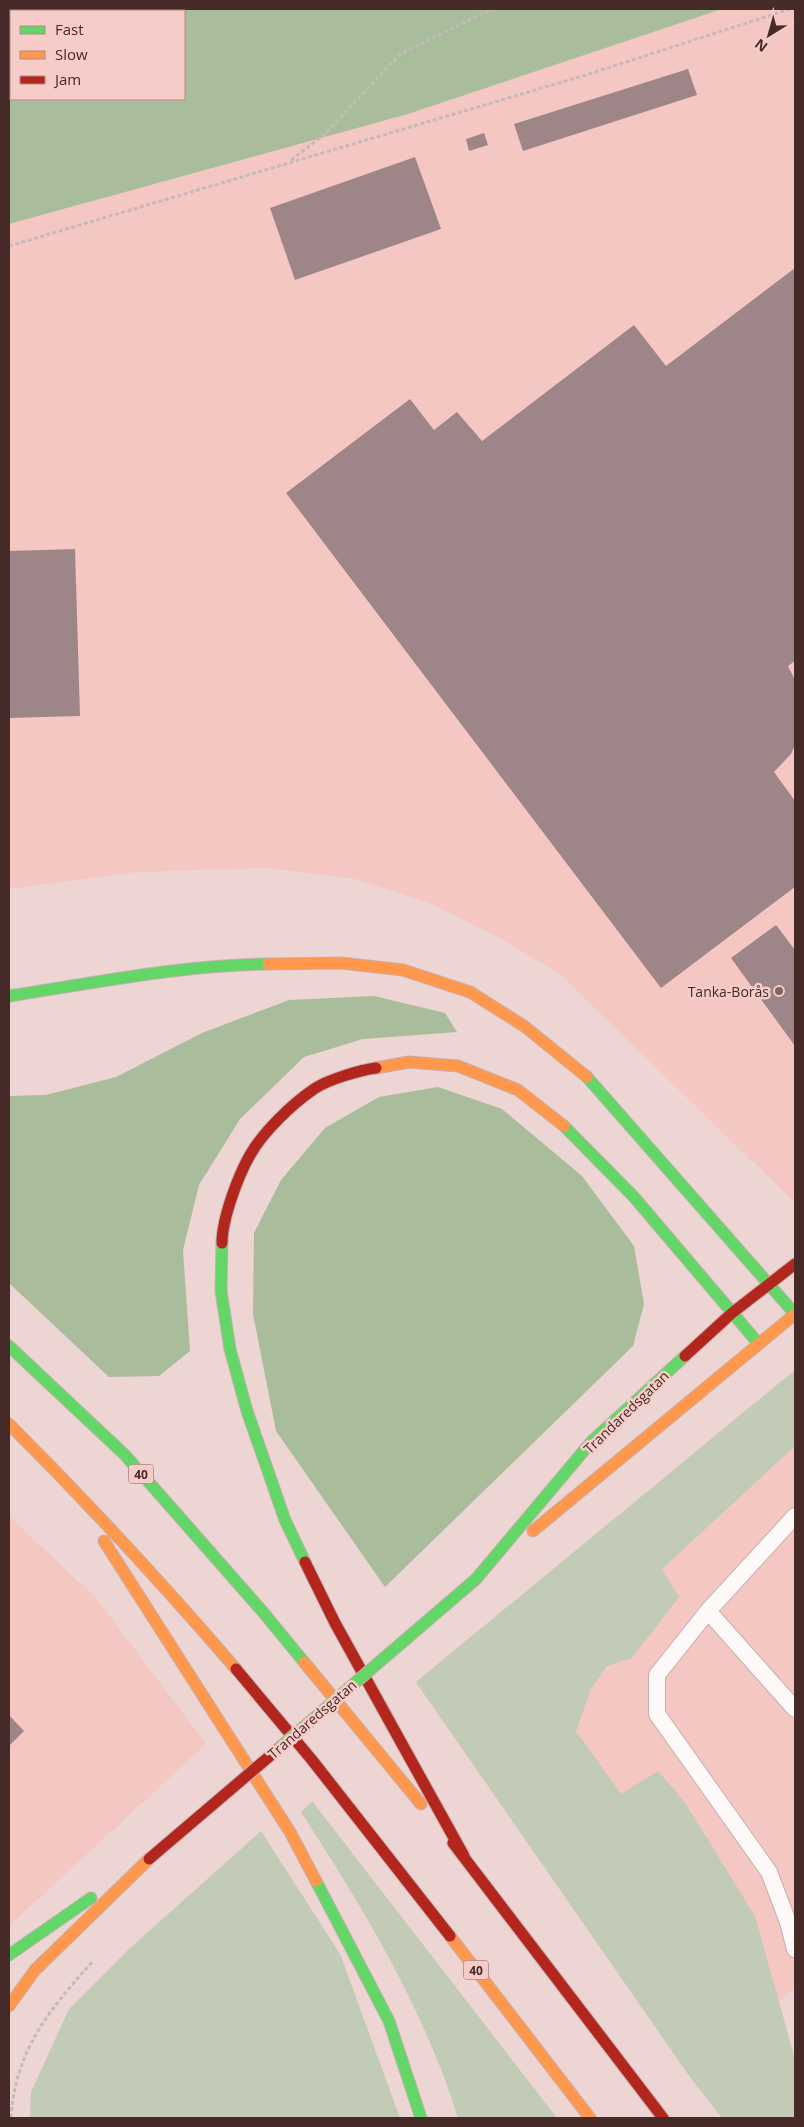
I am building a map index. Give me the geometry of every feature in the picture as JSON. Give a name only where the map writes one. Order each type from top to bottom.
[{"type":"main road","points":[[9,996],[152,974],[246,964],[341,963],[403,970],[470,992],[524,1026],[582,1072],[795,1314]]},
{"type":"main road","points":[[464,1856],[335,1624],[285,1520],[246,1412],[230,1349],[221,1291],[222,1239],[230,1202],[250,1155],[278,1120],[315,1088],[362,1070],[409,1062],[458,1066],[518,1090],[570,1130],[634,1197],[758,1343]]},
{"type":"main road","name":"Trandaredsgatan","points":[[476,1579],[592,1441],[732,1313],[795,1264]]},
{"type":"main road","name":"Trandaredsgatan","points":[[9,2006],[35,1970],[148,1859],[476,1579],[795,1314]]},
{"type":"main road","name":"40","points":[[9,1346],[125,1455],[263,1612],[464,1856],[663,2118]]},
{"type":"main road","name":"40","points":[[9,1424],[59,1473],[225,1654],[362,1823],[590,2118]]},
{"type":"main road","points":[[59,1473],[167,1638],[290,1832],[389,2022],[421,2118]]},
{"type":"main road","name":"Trandaredsgatan","points":[[9,1955],[148,1859]]},
{"type":"lane","points":[[795,1516],[708,1611],[657,1675],[657,1714],[769,1872],[788,1922],[795,1949]]},
{"type":"lane","points":[[708,1611],[795,1709]]},
{"type":"path","points":[[289,162],[324,135],[400,54],[492,9]]},
{"type":"path","points":[[9,246],[589,74],[790,9]]},
{"type":"path","points":[[11,2118],[13,2090],[35,2033],[64,1993],[96,1958]]},
{"type":"shaded area","points":[[722,9],[795,9],[795,1198],[792,1200],[560,974],[498,937],[432,904],[355,879],[267,868],[138,872],[9,889],[9,224],[408,114]]},
{"type":"shaded area","points":[[795,1370],[795,1988],[690,2077],[416,1683]]},
{"type":"shaded area","points":[[9,1516],[97,1599],[206,1744],[9,1926]]},
{"type":"green space","points":[[9,9],[722,9],[408,114],[9,224]]},
{"type":"green space","points":[[374,996],[445,1013],[457,1032],[363,1039],[304,1057],[240,1119],[199,1185],[183,1250],[190,1351],[159,1376],[109,1377],[9,1283],[9,1096],[46,1095],[116,1077],[202,1033],[289,1000]]},
{"type":"green space","points":[[438,1087],[502,1109],[582,1176],[634,1246],[644,1304],[633,1346],[385,1587],[276,1431],[253,1314],[254,1233],[281,1180],[325,1128],[379,1097]]},
{"type":"green space","points":[[795,1370],[795,1446],[662,1569],[679,1597],[632,1658],[607,1666],[591,1689],[576,1731],[621,1794],[658,1771],[684,1801],[755,1916],[795,2059],[795,2118],[722,2118],[690,2077],[416,1682]]},
{"type":"green space","points":[[312,1801],[557,2118],[458,2118],[428,2037],[410,1998],[369,1922],[301,1812]]},
{"type":"green space","points":[[261,1831],[340,1954],[400,2118],[30,2118],[31,2092],[69,2009],[129,1949]]},
{"type":"building","points":[[688,69],[697,95],[523,151],[514,124]]},
{"type":"building","points":[[484,133],[488,145],[469,151],[466,139]]},
{"type":"building","points":[[415,157],[441,229],[295,280],[270,208]]},
{"type":"building","points":[[795,268],[795,661],[788,666],[795,680],[795,745],[791,754],[774,772],[795,801],[795,887],[661,988],[286,493],[410,399],[434,430],[457,412],[482,441],[634,325],[666,366]]},
{"type":"building","points":[[75,549],[80,716],[9,718],[9,551]]},
{"type":"building","points":[[776,925],[795,950],[795,1046],[731,958]]},
{"type":"building","points":[[9,1715],[24,1731],[9,1746]]},
{"type":"traffic: fast","points":[[9,996],[170,971],[268,964]]},
{"type":"traffic: fast","points":[[587,1077],[795,1314]]},
{"type":"traffic: fast","points":[[564,1126],[634,1197],[758,1343]]},
{"type":"traffic: fast","points":[[222,1243],[221,1291],[230,1349],[247,1411],[285,1520],[305,1562]]},
{"type":"traffic: fast","points":[[9,1346],[125,1455],[263,1612],[304,1662]]},
{"type":"traffic: fast","points":[[476,1579],[592,1441],[685,1356]]},
{"type":"traffic: fast","points":[[278,1749],[476,1579]]},
{"type":"traffic: fast","points":[[316,1881],[389,2021],[421,2118]]},
{"type":"traffic: fast","points":[[9,1955],[91,1898]]},
{"type":"traffic: slow","points":[[268,964],[341,963],[403,970],[470,992],[524,1026],[587,1077]]},
{"type":"traffic: slow","points":[[376,1068],[409,1062],[458,1066],[518,1090],[564,1126]]},
{"type":"traffic: slow","points":[[533,1531],[795,1314]]},
{"type":"traffic: slow","points":[[9,1424],[125,1544],[236,1669]]},
{"type":"traffic: slow","points":[[104,1541],[290,1832],[316,1881]]},
{"type":"traffic: slow","points":[[304,1662],[421,1804]]},
{"type":"traffic: slow","points":[[9,2006],[35,1970],[149,1859]]},
{"type":"traffic: slow","points":[[450,1936],[590,2118]]},
{"type":"traffic: jam","points":[[222,1243],[228,1210],[241,1174],[250,1155],[270,1128],[297,1102],[314,1089],[344,1076],[376,1068]]},
{"type":"traffic: jam","points":[[685,1356],[732,1313],[795,1264]]},
{"type":"traffic: jam","points":[[305,1562],[335,1623],[464,1856]]},
{"type":"traffic: jam","points":[[236,1669],[312,1760],[450,1936]]},
{"type":"traffic: jam","points":[[149,1859],[278,1749]]},
{"type":"traffic: jam","points":[[453,1843],[663,2118]]},
{"type":"place","name":"Tanka-Borås","points":[[779,991]]}]
